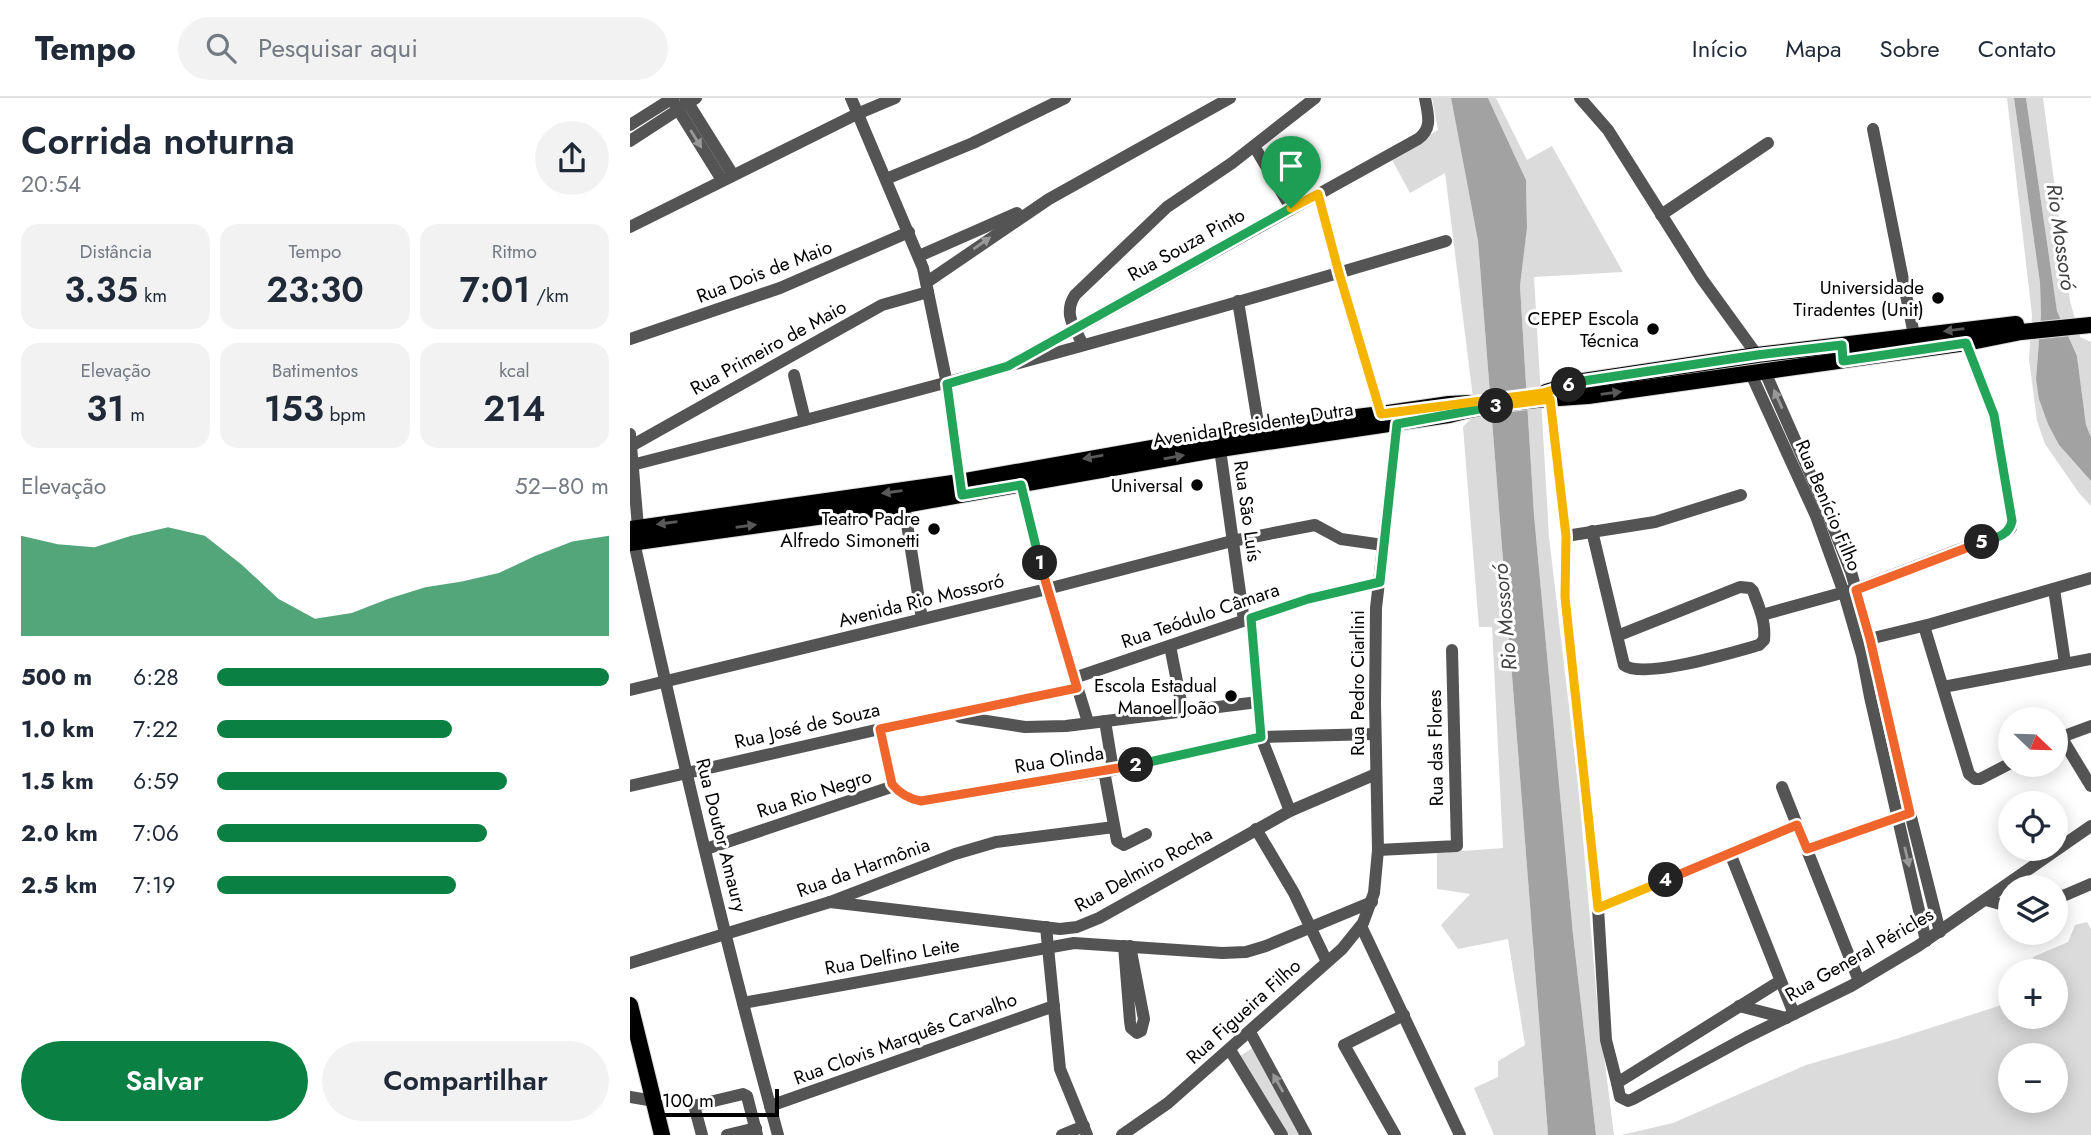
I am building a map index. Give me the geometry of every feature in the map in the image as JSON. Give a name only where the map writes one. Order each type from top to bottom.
[{"type":"main road","name":"Avenida Presidente Dutra","points":[[784,514],[904,505],[961,488],[1021,485],[1121,459],[1220,449],[1397,424],[1449,415],[1476,406],[1547,396],[1588,397],[1758,373],[1914,335],[2084,321]]},
{"type":"main road","name":"Avenida Presidente Dutra","points":[[1547,396],[1583,381],[1757,355],[1842,353],[1966,343],[2021,328]]},
{"type":"main road","name":"Avenida Presidente Dutra","points":[[633,535],[961,488],[1121,459],[1259,429],[1449,404],[1476,406]]},
{"type":"main road","points":[[630,1005],[662,1135]]},
{"type":"street","points":[[851,98],[919,256],[947,384],[961,488]]},
{"type":"street","points":[[630,227],[727,177],[895,98]]},
{"type":"street","points":[[886,179],[973,143],[1065,98]]},
{"type":"street","name":"Rua Primeiro de Maio","points":[[919,256],[1049,199],[1230,98]]},
{"type":"street","points":[[1083,345],[1069,313],[1075,295],[1167,207],[1254,146],[1315,98]]},
{"type":"street","name":"Rua Souza Pinto","points":[[1008,366],[1424,135],[1429,124],[1425,98]]},
{"type":"street","points":[[1583,99],[1608,130],[1702,279],[1757,355]]},
{"type":"street","points":[[680,100],[727,177]]},
{"type":"street","points":[[630,125],[680,100]]},
{"type":"street","points":[[630,141],[680,100]]},
{"type":"street","points":[[1873,129],[1914,335]]},
{"type":"street","points":[[1661,215],[1768,143]]},
{"type":"street","points":[[1254,146],[1291,208]]},
{"type":"street","points":[[1318,194],[1381,414]]},
{"type":"street","name":"Rua Primeiro de Maio","points":[[631,440],[882,305],[927,287],[1049,199]]},
{"type":"street","name":"Rua Dois de Maio","points":[[630,339],[780,288],[909,232]]},
{"type":"street","points":[[632,465],[947,384],[1446,241]]},
{"type":"street","points":[[1238,301],[1259,429]]},
{"type":"street","points":[[1762,615],[1850,591],[1998,537],[2011,528],[1996,423],[1966,343]]},
{"type":"street","name":"Rua Benício Filho","points":[[1758,373],[1827,529],[1850,591],[1864,640],[1904,815],[1926,940]]},
{"type":"street","points":[[794,375],[805,421]]},
{"type":"street","points":[[1547,396],[1566,536],[1565,597],[1598,908],[1606,1041],[1617,1083]]},
{"type":"street","name":"Rua Pedro Ciarlini","points":[[1372,902],[1378,850],[1376,608],[1397,424]]},
{"type":"street","name":"Rua Doutor Amaury","points":[[631,440],[633,535],[665,681],[778,1135]]},
{"type":"street","name":"Rua São Luís","points":[[1220,449],[1232,541],[1247,619],[1261,737],[1290,811]]},
{"type":"street","points":[[1021,485],[1046,589],[1088,722]]},
{"type":"street","points":[[1566,536],[1655,522],[1741,495]]},
{"type":"street","points":[[904,505],[922,618]]},
{"type":"street","name":"Avenida Rio Mossoró","points":[[630,690],[1232,541],[1315,525],[1341,539],[1383,545]]},
{"type":"street","points":[[1592,531],[1617,636],[1626,668],[1637,670],[1697,662],[1759,645],[1765,635],[1762,615],[1752,591],[1740,587],[1617,636]]},
{"type":"street","points":[[1864,640],[1924,626],[2091,578]]},
{"type":"street","name":"Rua Teódulo Câmara","points":[[1076,683],[1247,619],[1308,599],[1380,582]]},
{"type":"street","points":[[2054,589],[2065,663]]},
{"type":"street","points":[[1924,626],[1969,774],[1980,779],[1998,770]]},
{"type":"street","points":[[1170,646],[1183,712]]},
{"type":"street","name":"Rua das Flores","points":[[1378,850],[1457,846],[1452,650]]},
{"type":"street","points":[[1943,687],[2091,659]]},
{"type":"street","name":"Rua José de Souza","points":[[630,786],[951,715],[1076,683]]},
{"type":"street","name":"Rua José de Souza","points":[[951,715],[1025,727],[1066,726],[1258,702]]},
{"type":"street","points":[[1105,721],[1117,841],[1124,845],[1146,834]]},
{"type":"street","points":[[2068,735],[2091,726]]},
{"type":"street","points":[[880,729],[894,786]]},
{"type":"street","name":"Rua Olinda","points":[[894,786],[912,799],[921,801],[1109,770],[1261,737],[1375,734]]},
{"type":"street","points":[[2068,752],[2091,786]]},
{"type":"street","name":"Rua Delmiro Rocha","points":[[830,902],[1060,929],[1077,927],[1099,918],[1290,811],[1376,774]]},
{"type":"street","name":"Rua Rio Negro","points":[[706,849],[894,786]]},
{"type":"street","points":[[1782,787],[1859,981]]},
{"type":"street","points":[[1807,849],[1904,815]]},
{"type":"street","name":"Rua Benício Filho","points":[[1904,815],[1940,932]]},
{"type":"street","points":[[1598,908],[1797,825]]},
{"type":"street","name":"Rua General Péricles","points":[[1780,981],[1617,1083],[1620,1097],[1633,1099],[1859,981],[1940,932],[2091,826]]},
{"type":"street","name":"Rua da Harmônia","points":[[630,963],[830,902],[955,854],[996,842],[1114,827]]},
{"type":"street","points":[[1256,829],[1294,893],[1327,962]]},
{"type":"street","points":[[1730,853],[1780,981],[1790,1016]]},
{"type":"street","points":[[2068,894],[2091,884]]},
{"type":"street","points":[[1986,900],[1998,903]]},
{"type":"street","name":"Rua Delfino Leite","points":[[743,1003],[1074,943],[1233,954],[1266,946],[1372,902]]},
{"type":"street","name":"Rua Figueira Filho","points":[[1122,1135],[1168,1102],[1230,1050],[1327,962],[1354,936],[1372,902]]},
{"type":"street","points":[[1361,926],[1460,1135]]},
{"type":"street","points":[[1046,927],[1060,1069],[1086,1131],[1062,1135]]},
{"type":"street","points":[[1127,946],[1144,1019],[1143,1027],[1137,1033],[1131,1028],[1130,1021],[1127,946]]},
{"type":"street","name":"Rua Clovis Marquês Carvalho","points":[[770,1106],[1054,1006]]},
{"type":"street","name":"Rua General Péricles","points":[[1740,1006],[1790,1016]]},
{"type":"street","points":[[1395,1135],[1343,1045],[1404,1015]]},
{"type":"street","points":[[1250,1032],[1306,1135]]},
{"type":"street","points":[[1230,1050],[1282,1135]]},
{"type":"street","points":[[698,1133],[695,1109],[697,1105],[743,1094],[747,1096],[756,1132],[727,1135]]},
{"type":"street","points":[[630,1097],[654,1101]]},
{"type":"shaded area","points":[[1432,98],[1451,98],[1478,241],[1548,1135],[1494,1135],[1474,1088],[1498,1077],[1498,1061],[1525,1045],[1508,939],[1458,949],[1441,925],[1470,894],[1437,889],[1437,853],[1503,848],[1492,627],[1479,627],[1463,427],[1475,414],[1445,173],[1410,193],[1391,158],[1438,130]]},
{"type":"shaded area","points":[[1451,98],[1488,98],[1526,180],[1527,228],[1520,286],[1534,515],[1573,934],[1596,1135],[1548,1135],[1478,241]]},
{"type":"shaded area","points":[[1488,98],[1496,98],[1527,160],[1552,146],[1623,272],[1534,277],[1549,537],[1579,792],[1597,1001],[1614,1135],[1596,1135],[1573,934],[1534,515],[1520,286],[1527,228],[1526,180]]},
{"type":"shaded area","points":[[2007,98],[2014,98],[2040,283],[2041,315],[2036,379],[2059,445],[2091,481],[2091,506],[2045,444],[2037,421],[2029,359],[2032,315]]},
{"type":"shaded area","points":[[2014,98],[2026,98],[2057,311],[2077,356],[2086,425],[2091,437],[2091,481],[2059,445],[2039,399],[2036,379],[2041,315],[2040,283]]},
{"type":"shaded area","points":[[2026,98],[2043,98],[2070,301],[2080,337],[2091,342],[2091,437],[2086,425],[2077,356],[2057,311]]},
{"type":"shaded area","points":[[2087,922],[2091,929],[2091,1135],[1621,1135],[1673,1123],[1806,1065],[1998,1006],[1998,1029],[2068,1029],[2068,959],[2033,957],[2061,945],[2068,945],[2075,925]]},
{"type":"shaded area","points":[[1254,1047],[1306,1135],[1286,1135],[1240,1056]]},
{"type":"place","name":"Universidade Tiradentes (Unit)","points":[[1938,298]]},
{"type":"place","name":"CEPEP Escola Técnica","points":[[1653,329]]},
{"type":"place","name":"Universal","points":[[1197,485]]},
{"type":"place","name":"Teatro Padre Alfredo Simonetti","points":[[934,529]]},
{"type":"place","name":"Escola Estadual Manoel João","points":[[1231,696]]},
{"type":"route","points":[[1318,194],[1381,414],[1543,393],[1583,381],[1757,355],[1842,345],[1843,361],[1966,343],[1994,415],[2011,528],[1998,537],[1856,590],[1910,813],[1807,849],[1797,825],[1598,908],[1565,597],[1566,536],[1550,399],[1475,408],[1397,424],[1380,582],[1308,599],[1251,618],[1261,737],[1113,770],[921,801],[898,791],[892,784],[880,729],[1077,688],[1046,589],[1021,485],[962,495],[947,384],[1008,366],[1291,208],[1318,194]]},
{"type":"water label","name":"Rio Mossoró","points":[[2061,237]]},
{"type":"water label","name":"Rio Mossoró","points":[[1505,617]]}]
